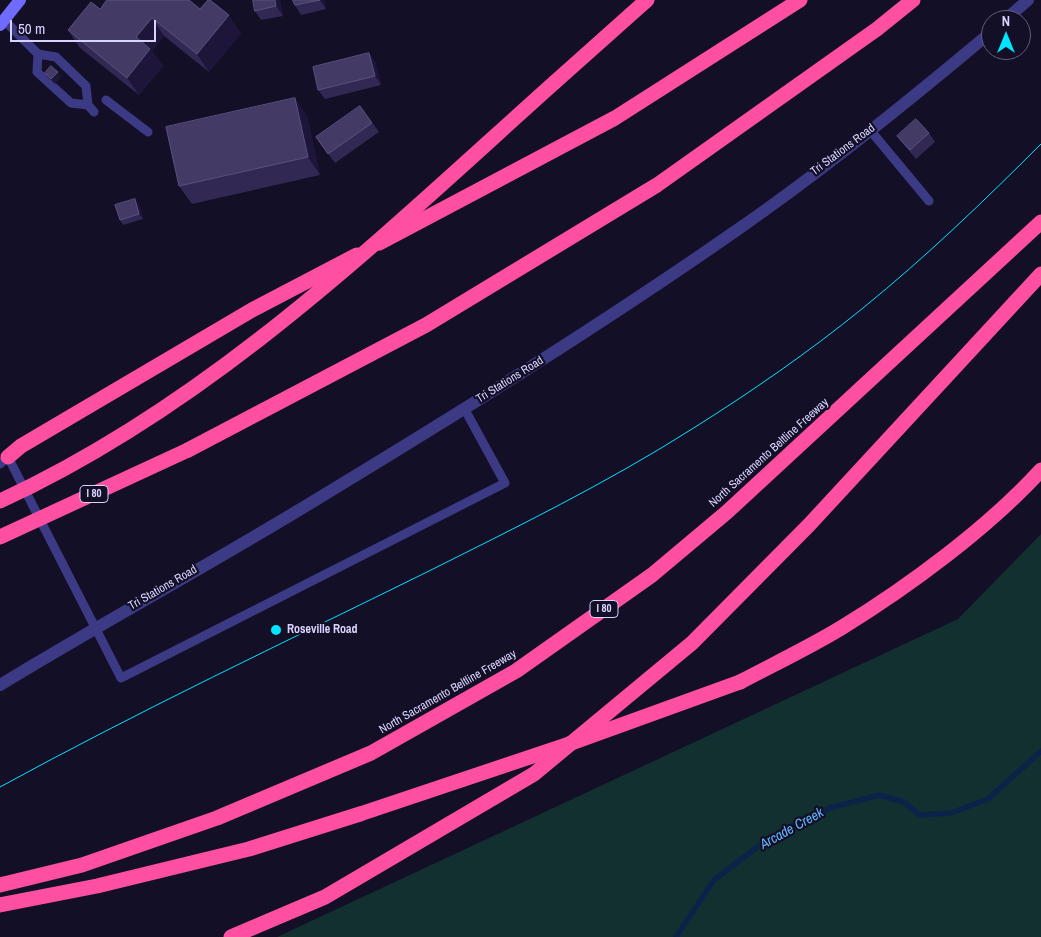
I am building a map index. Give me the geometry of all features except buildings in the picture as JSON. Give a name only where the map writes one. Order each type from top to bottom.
[{"type":"highway","points":[[0,501],[43,481],[158,413],[266,336],[368,250],[647,0]]},
{"type":"highway","points":[[4,461],[21,446],[252,310],[615,118],[800,0]]},
{"type":"highway","name":"I 80","points":[[0,537],[188,450],[426,325],[656,185],[877,29],[913,0]]},
{"type":"highway","name":"North Sacramento Beltline Freeway","points":[[0,885],[82,865],[217,818],[371,753],[516,671],[652,575],[727,512],[1041,222]]},
{"type":"highway","points":[[231,937],[325,896],[534,774],[692,644],[809,525],[1041,274]]},
{"type":"highway","points":[[0,905],[97,886],[249,849],[566,745],[740,682],[841,628],[935,563],[1023,490],[1041,470]]},
{"type":"main road","points":[[2,22],[20,2]]},
{"type":"street","points":[[1016,10],[1028,0]]},
{"type":"street","name":"Tri Stations Road","points":[[0,685],[94,628],[308,505],[577,339],[739,229],[904,106],[981,41]]},
{"type":"lane","points":[[2,22],[38,54],[56,57],[86,86],[91,108],[71,104],[36,72],[38,54]]},
{"type":"lane","points":[[106,100],[148,132]]},
{"type":"lane","points":[[870,130],[929,201]]},
{"type":"lane","points":[[4,461],[45,528],[94,628],[122,678],[506,483],[464,408]]},
{"type":"green space","points":[[1041,534],[1041,937],[277,937],[958,619]]},
{"type":"waterway","name":"Arcade Creek","points":[[676,937],[714,880],[756,848],[799,822],[830,808],[879,795],[904,802],[920,815],[951,813],[988,799],[1041,751]]},
{"type":"tram line","points":[[0,787],[158,704],[527,522],[660,449],[736,401],[822,340],[863,308],[954,228],[1041,144]]},
{"type":"place","name":"Roseville Road","points":[[276,630]]}]
